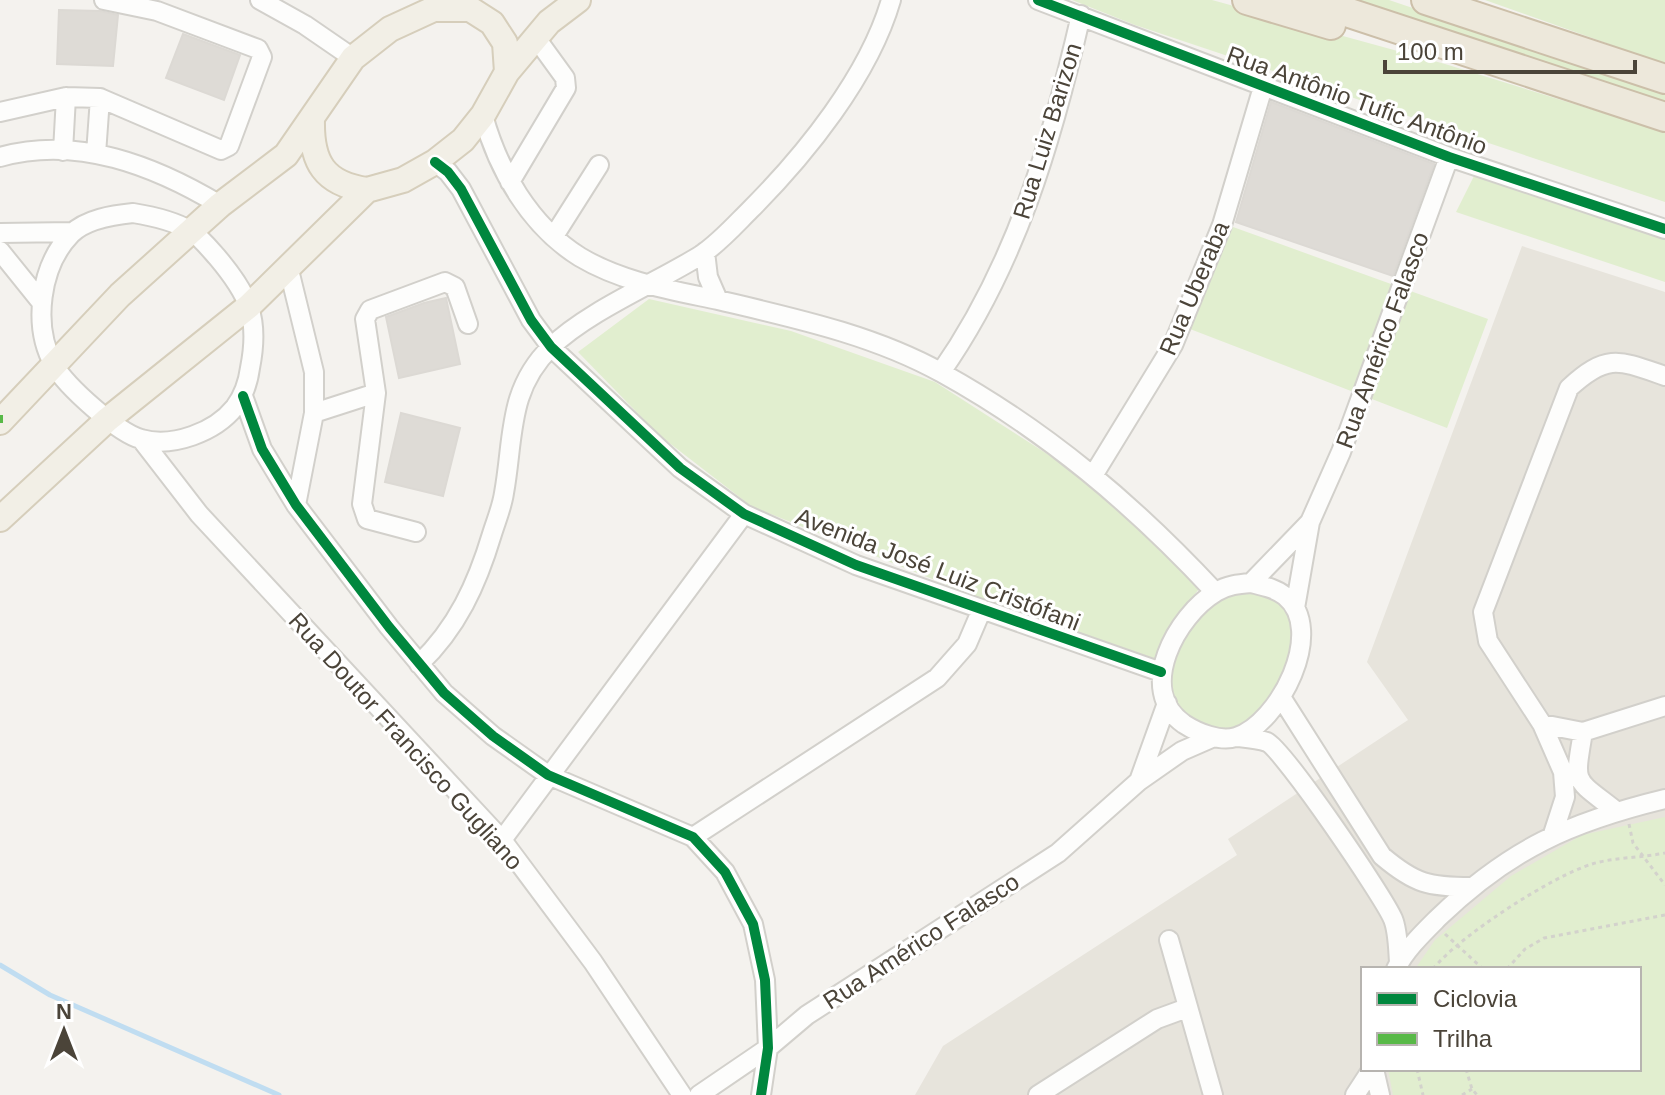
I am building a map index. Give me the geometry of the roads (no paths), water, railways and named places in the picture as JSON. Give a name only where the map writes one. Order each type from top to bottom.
[{"type":"highway","points":[[1247,0],[1362,34],[1541,77]]},
{"type":"highway","points":[[1310,0],[1665,117]]},
{"type":"highway","points":[[1426,0],[1665,79]]},
{"type":"highway","points":[[1461,0],[1557,44]]},
{"type":"main road","points":[[312,120],[311,143],[320,167],[347,187],[367,190],[403,180],[435,162],[463,140],[483,115],[507,72],[549,22],[578,0]]},
{"type":"main road","points":[[0,422],[120,295],[220,205],[286,155],[353,58],[390,29],[445,5],[470,9],[492,23],[505,43],[507,72]]},
{"type":"main road","points":[[0,519],[107,420],[249,306],[367,190]]},
{"type":"street","points":[[0,112],[66,97],[100,98],[226,150],[262,57],[258,49],[157,11],[104,0]]},
{"type":"street","points":[[260,0],[305,25],[353,58]]},
{"type":"street","points":[[419,664],[439,645],[464,607],[484,561],[504,496],[515,405],[525,379],[551,347],[585,322],[705,252],[785,175],[826,124],[859,69],[886,17],[891,0]]},
{"type":"street","name":"Rua Antônio Tufic Antônio","points":[[1038,0],[1449,157],[1665,229]]},
{"type":"street","name":"Rua Luiz Barizon","points":[[941,372],[963,342],[994,283],[1030,202],[1060,106],[1081,15]]},
{"type":"street","points":[[510,182],[566,88],[565,78],[536,38]]},
{"type":"street","name":"Rua Uberaba","points":[[1094,474],[1173,345],[1222,225],[1263,87]]},
{"type":"street","points":[[63,151],[66,97]]},
{"type":"street","points":[[96,154],[100,98]]},
{"type":"street","points":[[483,115],[490,140],[524,204],[554,236],[580,256],[622,277],[649,285],[852,335],[941,372],[1042,434],[1094,474],[1215,592]]},
{"type":"street","points":[[0,157],[19,151],[96,154],[144,166],[220,205]]},
{"type":"street","name":"Rua Américo Falasco","points":[[1295,608],[1310,522],[1341,452],[1449,157]]},
{"type":"street","name":"Avenida José Luiz Cristófani","points":[[435,162],[448,172],[461,189],[531,320],[551,347],[680,468],[744,514],[856,565],[1161,672]]},
{"type":"street","points":[[554,236],[599,165]]},
{"type":"street","points":[[0,233],[73,232],[105,217],[133,213],[157,217],[190,231],[206,244],[232,274],[249,306],[255,328],[254,349],[243,396],[218,423],[198,434],[173,440],[141,439],[107,420],[55,366],[44,337],[42,303],[45,279],[53,260],[73,232]]},
{"type":"street","points":[[0,251],[42,303]]},
{"type":"street","points":[[705,252],[708,277],[718,300]]},
{"type":"street","points":[[289,270],[314,372],[314,413],[296,505]]},
{"type":"street","points":[[416,532],[367,519],[364,513],[362,504],[376,393],[365,319],[370,310],[445,282],[455,287],[468,324]]},
{"type":"street","points":[[1616,811],[1570,772],[1488,641],[1483,612],[1569,388],[1591,368],[1623,361],[1665,376]]},
{"type":"street","points":[[314,413],[376,393]]},
{"type":"street","points":[[243,396],[262,449],[296,505],[444,693],[493,736],[548,775],[693,837],[725,872],[753,924],[765,980],[768,1048],[761,1095]]},
{"type":"street","name":"Rua Doutor Francisco Gugliano","points":[[141,439],[199,514],[502,840],[593,962],[682,1095]]},
{"type":"street","points":[[502,840],[744,514]]},
{"type":"street","name":"Rua Américo Falasco","points":[[1251,583],[1310,522]]},
{"type":"street","points":[[1237,737],[1261,720],[1281,697],[1293,676],[1301,647],[1302,630],[1295,608],[1287,597],[1272,588],[1251,583],[1233,585],[1215,592],[1183,624],[1169,648],[1161,672],[1163,693],[1183,723],[1214,737],[1237,737],[1269,743],[1281,755],[1354,857],[1394,920],[1398,966]]},
{"type":"street","points":[[693,837],[937,678],[967,644],[982,609]]},
{"type":"street","points":[[1281,697],[1382,856],[1404,874],[1434,887],[1471,887]]},
{"type":"street","name":"Rua Américo Falasco","points":[[1139,781],[1167,703]]},
{"type":"street","points":[[1542,724],[1583,732],[1665,706]]},
{"type":"street","points":[[1553,834],[1583,732]]},
{"type":"street","name":"Rua Américo Falasco","points":[[699,1095],[768,1048],[807,1015],[1058,853],[1139,781],[1182,751],[1214,737]]},
{"type":"street","points":[[1398,966],[1433,923],[1471,887],[1509,860],[1553,834],[1616,811],[1665,799]]},
{"type":"street","points":[[1354,857],[1375,844]]},
{"type":"street","points":[[1169,940],[1213,1095]]},
{"type":"street","points":[[1038,1095],[1157,1019],[1187,1008]]},
{"type":"street","points":[[1355,1095],[1372,1071]]},
{"type":"street","points":[[1374,1071],[1380,1095]]},
{"type":"waterway","points":[[0,965],[50,995],[279,1095]]}]
